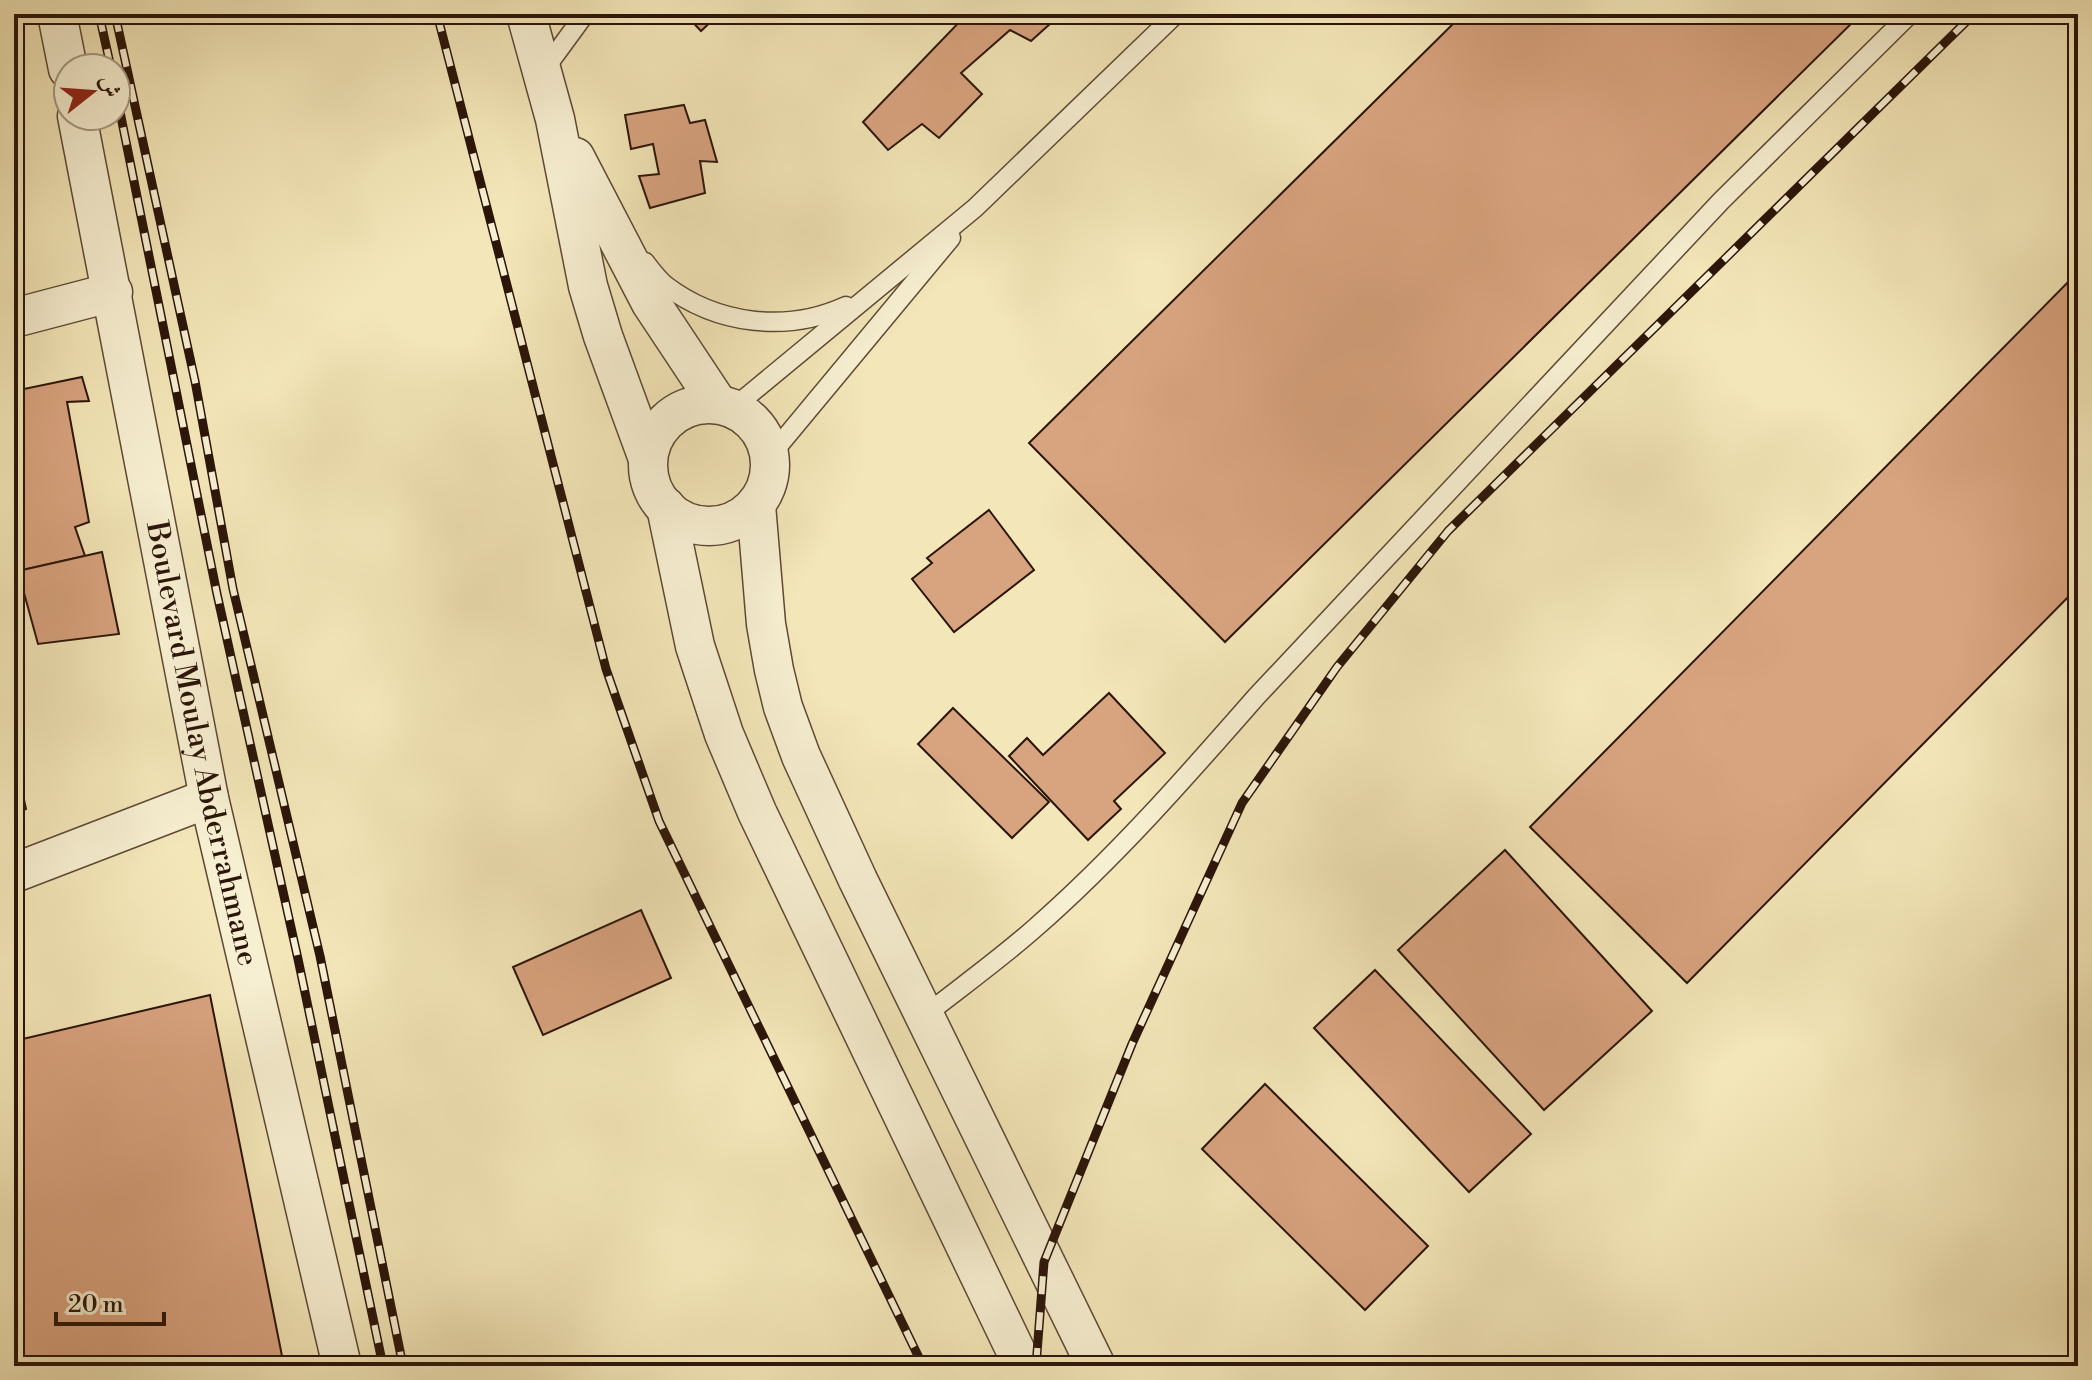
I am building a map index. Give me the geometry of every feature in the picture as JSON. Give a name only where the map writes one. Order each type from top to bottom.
[{"type":"street","points":[[57,14],[65,52]]},
{"type":"street","points":[[526,14],[555,119],[588,286],[648,459],[652,485],[666,507],[695,646],[730,747],[757,812],[1023,1366]]},
{"type":"street","points":[[555,119],[651,303],[726,406],[756,425],[767,442],[770,456],[768,482],[756,505],[738,519],[715,526],[692,524],[666,507]]},
{"type":"street","name":"Boulevard Moulay Abderrahmane","points":[[80,132],[209,798],[342,1366]]},
{"type":"street","points":[[14,318],[113,292]]},
{"type":"street","points":[[648,459],[652,443],[671,416],[693,405],[726,406]]},
{"type":"street","points":[[756,505],[766,624],[783,707],[801,756],[858,880],[1096,1366]]},
{"type":"street","points":[[14,873],[209,798]]},
{"type":"lane","points":[[541,74],[585,14]]},
{"type":"lane","points":[[726,406],[975,208],[1176,14]]},
{"type":"lane","points":[[924,1016],[1036,928],[1112,853],[1721,201],[1910,14]]},
{"type":"lane","points":[[770,456],[975,208]]},
{"type":"lane","points":[[604,213],[664,285],[712,312],[735,319],[776,323],[815,317],[844,307],[876,288]]},
{"type":"building","points":[[685,14],[719,14],[701,31]]},
{"type":"building","points":[[967,14],[1061,14],[1031,41],[1010,30],[961,73],[982,94],[939,138],[922,124],[888,150],[863,122]]},
{"type":"building","points":[[1463,14],[1861,14],[1225,642],[1029,443]]},
{"type":"building","points":[[684,105],[690,123],[705,120],[717,162],[700,161],[705,193],[650,208],[639,176],[659,174],[653,144],[631,149],[625,115]]},
{"type":"building","points":[[2078,272],[2078,587],[1687,983],[1530,827]]},
{"type":"building","points":[[82,377],[89,401],[67,402],[89,522],[75,527],[85,556],[18,571],[14,551],[14,391]]},
{"type":"building","points":[[989,510],[1034,570],[954,632],[912,579],[932,563],[927,558]]},
{"type":"building","points":[[102,552],[119,634],[38,644],[18,571]]},
{"type":"building","points":[[14,629],[21,659],[14,661]]},
{"type":"building","points":[[1109,693],[1165,753],[1114,801],[1121,809],[1088,840],[1009,756],[1027,738],[1043,755]]},
{"type":"building","points":[[953,708],[1049,802],[1012,838],[918,744]]},
{"type":"building","points":[[14,754],[26,809],[14,815]]},
{"type":"building","points":[[1505,850],[1652,1011],[1544,1110],[1398,950]]},
{"type":"building","points":[[641,910],[671,978],[543,1035],[513,967]]},
{"type":"building","points":[[1375,970],[1531,1134],[1469,1192],[1314,1028]]},
{"type":"building","points":[[210,995],[284,1366],[14,1366],[14,1041]]},
{"type":"building","points":[[1265,1084],[1428,1246],[1365,1310],[1202,1149]]},
{"type":"railway","points":[[99,14],[107,52]]},
{"type":"railway","points":[[115,14],[195,381],[233,589],[320,956],[403,1366]]},
{"type":"railway","points":[[437,14],[606,669],[659,821],[923,1366]]},
{"type":"railway","points":[[1036,1366],[1044,1262],[1132,1044],[1242,803],[1337,667],[1448,531],[1974,14]]},
{"type":"railway","points":[[124,132],[217,594],[298,959],[383,1366]]}]
